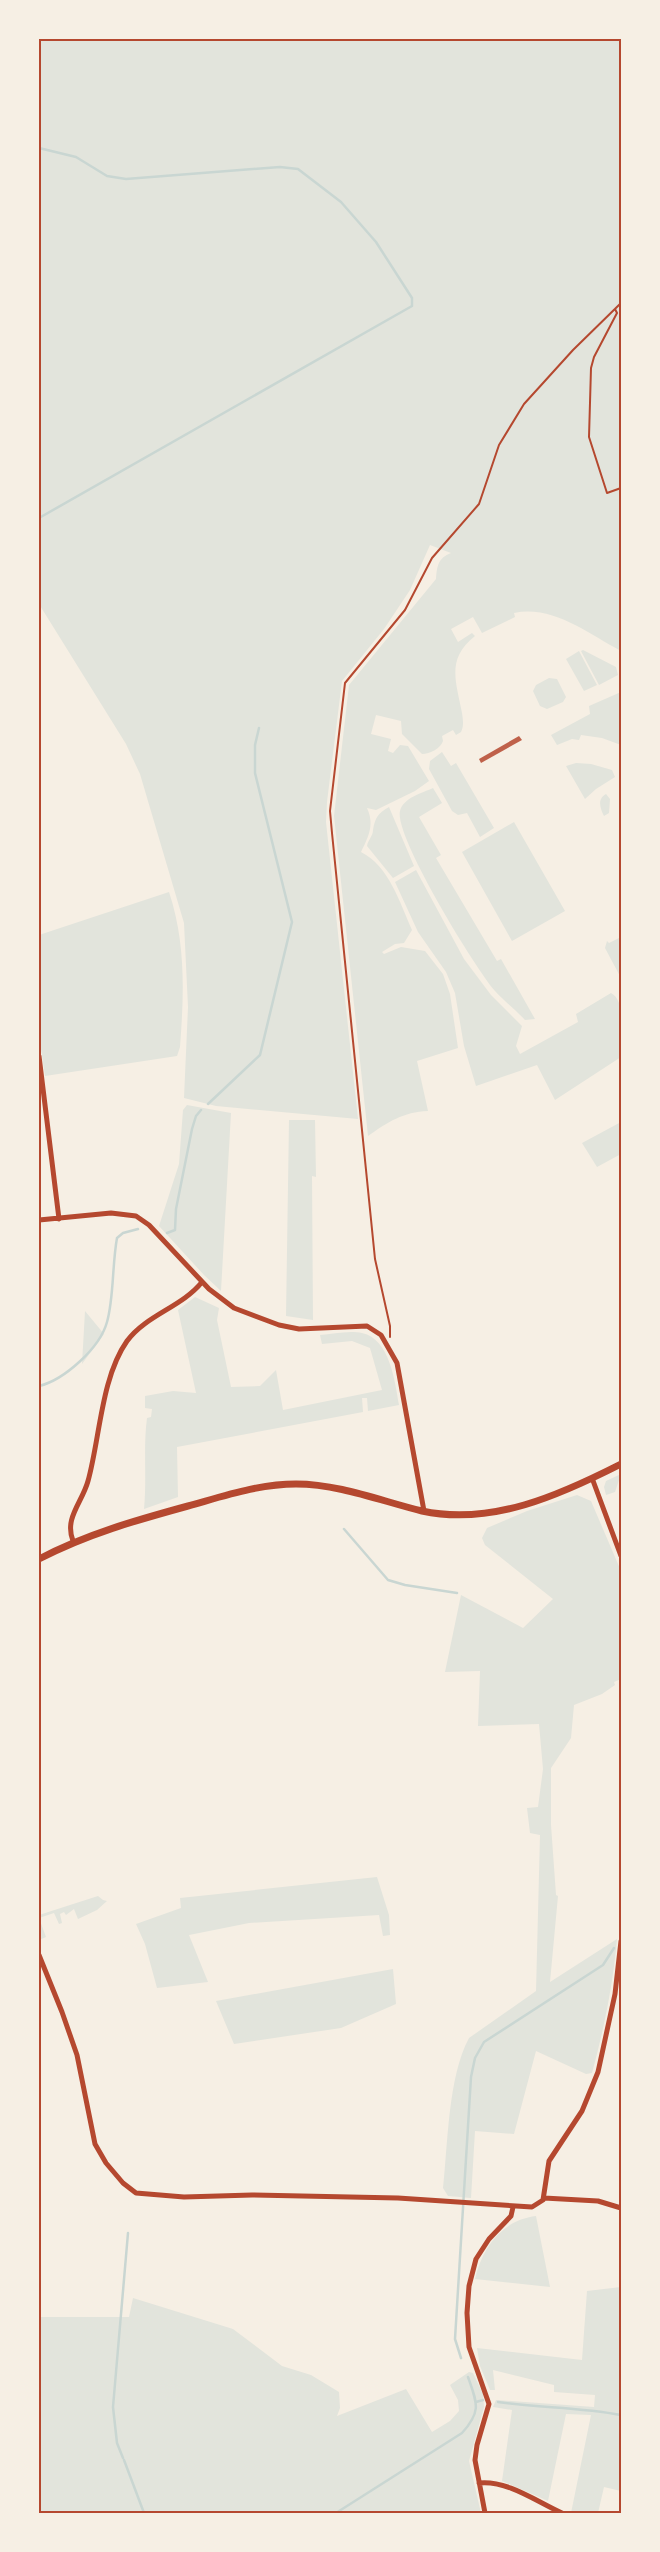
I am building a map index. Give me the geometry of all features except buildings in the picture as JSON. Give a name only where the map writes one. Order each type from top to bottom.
[{"type":"street","points":[[39,1056],[60,1219]]},
{"type":"street","points":[[39,1220],[112,1214],[136,1216],[154,1229],[202,1282],[234,1308],[273,1322],[303,1329],[367,1326],[382,1335],[399,1373],[424,1511]]},
{"type":"street","points":[[73,1542],[69,1525],[87,1485],[105,1396],[126,1343],[141,1328],[192,1294],[202,1282]]},
{"type":"street","points":[[39,1559],[73,1542],[214,1498],[274,1485],[327,1487],[424,1511],[461,1515],[496,1512],[533,1502],[621,1464]]},
{"type":"street","points":[[592,1478],[621,1556]]},
{"type":"street","points":[[39,1955],[77,2055],[95,2144],[106,2163],[133,2191],[149,2196],[398,2198],[513,2207],[535,2206],[542,2202],[549,2161],[582,2111],[598,2072],[615,1994],[621,1940]]},
{"type":"street","points":[[544,2198],[598,2201],[621,2208]]},
{"type":"street","points":[[486,2513],[475,2466],[476,2450],[489,2404],[468,2347],[467,2313],[469,2286],[476,2259],[489,2239],[511,2216],[513,2207]]},
{"type":"street","points":[[479,2483],[490,2483],[512,2490],[562,2513]]},
{"type":"path","points":[[389,1347],[390,1326],[375,1259],[330,811],[345,683],[405,610],[432,558],[479,504],[499,445],[524,404],[573,350],[621,303]]},
{"type":"path","points":[[615,309],[617,313],[592,364],[589,437],[607,493],[621,488]]},
{"type":"shaded area","points":[[39,39],[621,39],[621,404],[619,414],[621,427],[621,651],[569,622],[542,613],[514,613],[515,617],[482,633],[473,617],[451,629],[458,642],[472,633],[475,636],[460,653],[455,671],[463,721],[461,732],[456,735],[453,730],[442,736],[442,744],[438,748],[422,754],[402,734],[401,721],[376,715],[371,734],[391,739],[388,751],[393,753],[400,745],[408,746],[429,781],[415,791],[376,810],[367,808],[370,825],[368,836],[361,852],[371,858],[386,876],[398,897],[412,930],[404,943],[395,944],[382,952],[384,954],[401,947],[425,951],[443,974],[450,994],[458,1048],[417,1061],[428,1111],[403,1116],[382,1126],[368,1136],[334,816],[349,685],[436,579],[439,563],[443,557],[451,553],[430,545],[410,590],[384,629],[342,681],[326,822],[358,1119],[216,1106],[184,1098],[188,1007],[184,923],[140,774],[126,744],[39,604]]},
{"type":"shaded area","points":[[583,650],[616,667],[618,675],[599,685],[581,651]]},
{"type":"shaded area","points":[[579,651],[597,685],[584,691],[566,659]]},
{"type":"shaded area","points":[[549,678],[557,679],[566,697],[563,702],[547,709],[540,706],[533,691],[536,685]]},
{"type":"shaded area","points":[[621,692],[621,745],[602,738],[581,735],[579,740],[572,739],[557,745],[551,735],[590,714],[589,706]]},
{"type":"shaded area","points":[[442,752],[451,766],[456,763],[494,828],[480,837],[467,813],[458,815],[452,811],[429,769],[430,761]]},
{"type":"shaded area","points":[[576,763],[591,764],[612,770],[615,777],[596,789],[585,799],[566,766]]},
{"type":"shaded area","points":[[433,788],[442,803],[419,817],[441,855],[436,858],[497,961],[501,959],[535,1019],[525,1020],[495,991],[485,978],[438,902],[410,846],[402,825],[400,811],[409,799]]},
{"type":"shaded area","points":[[606,794],[610,799],[609,813],[604,816],[600,801]]},
{"type":"shaded area","points":[[389,807],[414,866],[393,878],[367,846],[376,819],[382,811]]},
{"type":"shaded area","points":[[514,822],[565,911],[512,941],[462,852]]},
{"type":"shaded area","points":[[416,870],[464,959],[491,995],[522,1026],[516,1046],[520,1054],[578,1022],[576,1014],[611,993],[616,997],[621,1012],[621,1057],[555,1100],[537,1065],[476,1086],[464,1046],[455,993],[446,972],[418,932],[395,882]]},
{"type":"shaded area","points":[[169,892],[175,911],[181,949],[183,988],[180,1047],[177,1056],[45,1076],[39,1036],[39,935]]},
{"type":"shaded area","points":[[621,937],[621,978],[605,948],[607,941],[609,943]]},
{"type":"shaded area","points":[[187,1105],[231,1113],[221,1291],[159,1226],[179,1164],[183,1110]]},
{"type":"shaded area","points":[[289,1120],[315,1120],[316,1177],[312,1176],[313,1320],[286,1316]]},
{"type":"shaded area","points":[[621,1122],[621,1154],[597,1167],[582,1143]]},
{"type":"shaded area","points":[[195,1297],[219,1308],[217,1320],[231,1387],[260,1386],[276,1370],[283,1410],[382,1390],[370,1348],[352,1341],[322,1344],[320,1335],[357,1332],[371,1337],[385,1352],[393,1374],[399,1405],[368,1411],[367,1398],[362,1398],[363,1412],[177,1447],[178,1497],[144,1509],[146,1429],[147,1418],[151,1417],[152,1409],[145,1408],[145,1396],[173,1391],[196,1393],[178,1310]]},
{"type":"shaded area","points":[[85,1311],[104,1334],[82,1364]]},
{"type":"shaded area","points":[[621,1474],[615,1492],[606,1495],[604,1487],[606,1481]]},
{"type":"shaded area","points":[[577,1495],[591,1501],[621,1571],[621,1679],[614,1682],[615,1685],[602,1694],[574,1705],[571,1738],[551,1768],[551,1825],[556,1895],[558,1896],[550,1982],[617,1939],[607,2007],[592,2073],[586,2074],[536,2051],[514,2134],[475,2131],[471,2198],[448,2196],[443,2188],[448,2131],[453,2091],[462,2054],[469,2038],[536,1991],[540,1835],[530,1833],[527,1808],[538,1807],[543,1769],[539,1724],[478,1726],[480,1671],[445,1672],[461,1595],[523,1628],[553,1599],[485,1545],[482,1538],[487,1528],[527,1511]]},
{"type":"shaded area","points":[[377,1877],[389,1915],[390,1935],[383,1936],[379,1915],[249,1923],[189,1935],[208,1982],[157,1988],[145,1944],[136,1924],[181,1908],[180,1898]]},
{"type":"shaded area","points":[[98,1896],[107,1901],[97,1910],[78,1919],[74,1909],[66,1915],[64,1912],[60,1914],[62,1923],[59,1924],[54,1913],[39,1918],[39,1915]]},
{"type":"shaded area","points":[[39,1918],[46,1937],[39,1940]]},
{"type":"shaded area","points":[[393,1969],[396,2004],[341,2028],[234,2044],[216,2001]]},
{"type":"shaded area","points":[[536,2216],[550,2287],[475,2279],[488,2246],[495,2237],[513,2223]]},
{"type":"shaded area","points":[[621,2287],[621,2491],[604,2487],[598,2513],[571,2513],[591,2415],[566,2414],[548,2501],[502,2481],[512,2410],[493,2407],[496,2400],[594,2407],[595,2395],[554,2392],[554,2385],[493,2370],[495,2390],[490,2390],[480,2366],[477,2348],[582,2360],[587,2291]]},
{"type":"shaded area","points":[[133,2298],[233,2329],[282,2366],[311,2375],[339,2392],[340,2408],[337,2416],[406,2389],[432,2432],[450,2421],[459,2411],[458,2400],[450,2385],[469,2372],[473,2373],[483,2394],[484,2407],[469,2461],[481,2513],[39,2513],[39,2317],[129,2317]]},
{"type":"waterway","points":[[39,148],[76,157],[107,176],[126,179],[280,167],[298,169],[341,202],[376,242],[412,298],[412,306],[39,518]]},
{"type":"waterway","points":[[208,1104],[260,1055],[292,922],[255,773],[255,745],[259,728]]},
{"type":"waterway","points":[[167,1233],[175,1230],[176,1209],[192,1129],[196,1116],[201,1110]]},
{"type":"waterway","points":[[39,1386],[49,1383],[70,1370],[80,1362],[97,1342],[103,1332],[109,1313],[117,1238],[123,1233],[138,1229]]},
{"type":"waterway","points":[[344,1529],[388,1580],[405,1585],[457,1593]]},
{"type":"waterway","points":[[461,2358],[455,2339],[471,2077],[475,2058],[484,2042],[603,1965],[614,1948]]},
{"type":"waterway","points":[[123,2458],[117,2443],[113,2407],[128,2233]]},
{"type":"waterway","points":[[336,2513],[462,2433],[473,2419],[476,2406],[468,2377]]},
{"type":"waterway","points":[[476,2402],[483,2400]]},
{"type":"waterway","points":[[498,2402],[590,2410],[621,2415]]},
{"type":"waterway","points":[[124,2460],[144,2513]]}]
